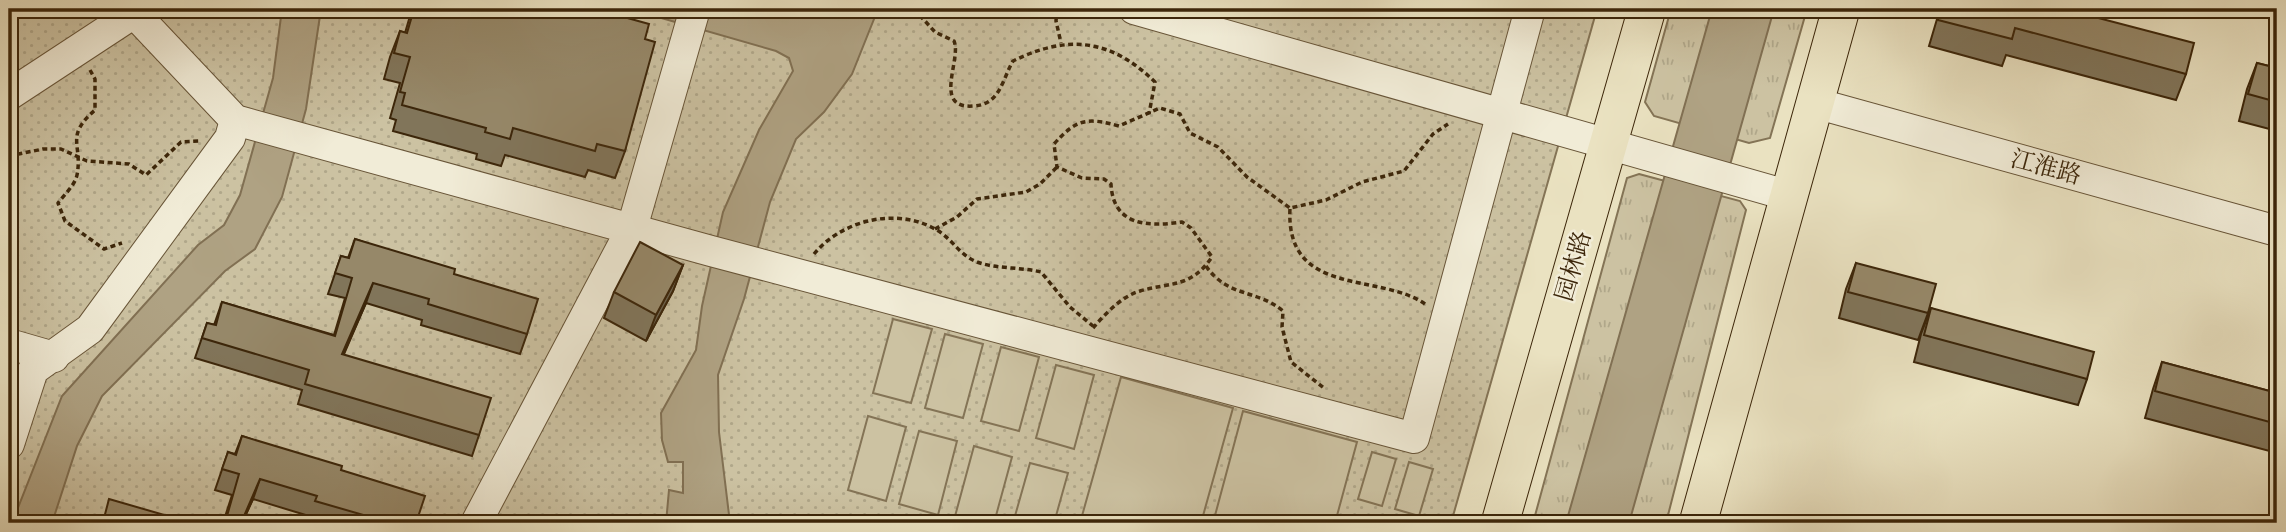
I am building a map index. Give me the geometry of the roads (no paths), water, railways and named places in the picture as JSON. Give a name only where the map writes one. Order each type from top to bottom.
[{"type":"main road","name":"园林路","points":[[1500,523],[1623,150],[1647,9]]},
{"type":"main road","points":[[1698,523],[1841,9]]},
{"type":"street","points":[[1134,9],[1790,196]]},
{"type":"street","points":[[9,95],[137,11],[241,127],[304,141],[762,265],[1090,338],[1336,418],[1414,439],[1447,316],[1489,109],[1530,9]]},
{"type":"street","points":[[475,523],[632,228],[692,21]]},
{"type":"street","name":"江淮路","points":[[1815,103],[2277,231]]},
{"type":"street","points":[[9,444],[33,370],[90,329],[241,127]]},
{"type":"street","points":[[9,344],[54,357]]}]
